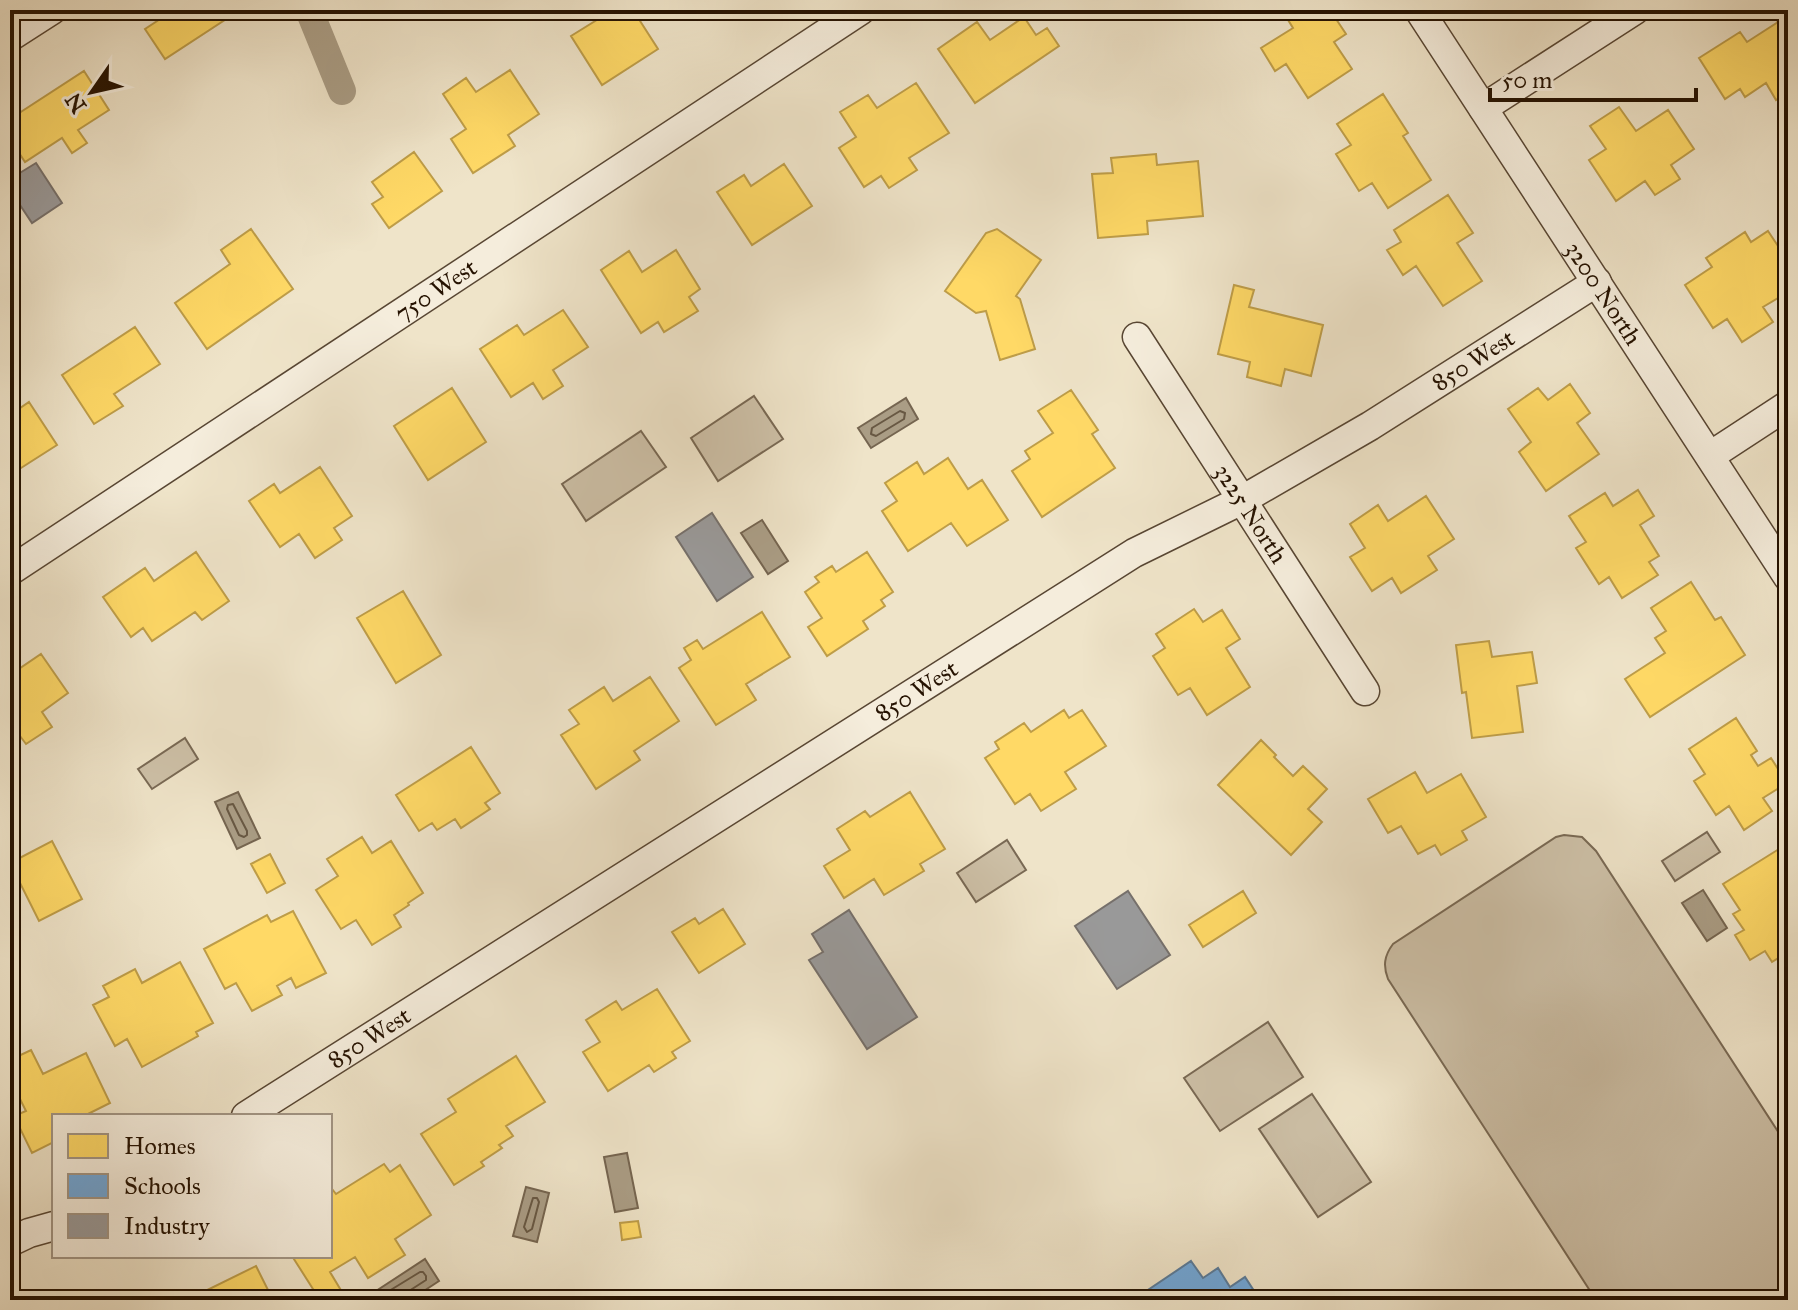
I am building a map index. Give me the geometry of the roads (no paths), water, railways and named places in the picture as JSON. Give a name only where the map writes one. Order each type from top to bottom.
[{"type":"street","points":[[10,37],[52,10]]},
{"type":"street","name":"750 West","points":[[10,571],[861,10]]},
{"type":"street","name":"3200 North","points":[[1419,10],[1788,577]]},
{"type":"street","points":[[1483,108],[1635,10]]},
{"type":"street","name":"850 West","points":[[249,1114],[1134,553],[1242,500],[1370,426],[1597,282]]},
{"type":"street","name":"3225 North","points":[[1137,337],[1365,691]]},
{"type":"street","points":[[1710,456],[1788,405]]},
{"type":"street","points":[[10,1242],[52,1227]]},
{"type":"water","points":[[906,398],[918,419],[871,448],[858,428]]},
{"type":"water","points":[[762,520],[788,561],[768,574],[741,533]]},
{"type":"water","points":[[238,792],[260,838],[237,849],[215,802]]},
{"type":"water","points":[[1703,890],[1727,928],[1707,941],[1682,903]]},
{"type":"water","points":[[627,1153],[638,1208],[615,1212],[604,1157]]},
{"type":"water","points":[[526,1187],[549,1193],[537,1242],[513,1236]]},
{"type":"water","points":[[425,1259],[439,1281],[410,1300],[382,1300],[376,1291]]},
{"type":"waterway","points":[[309,10],[342,91]]}]
